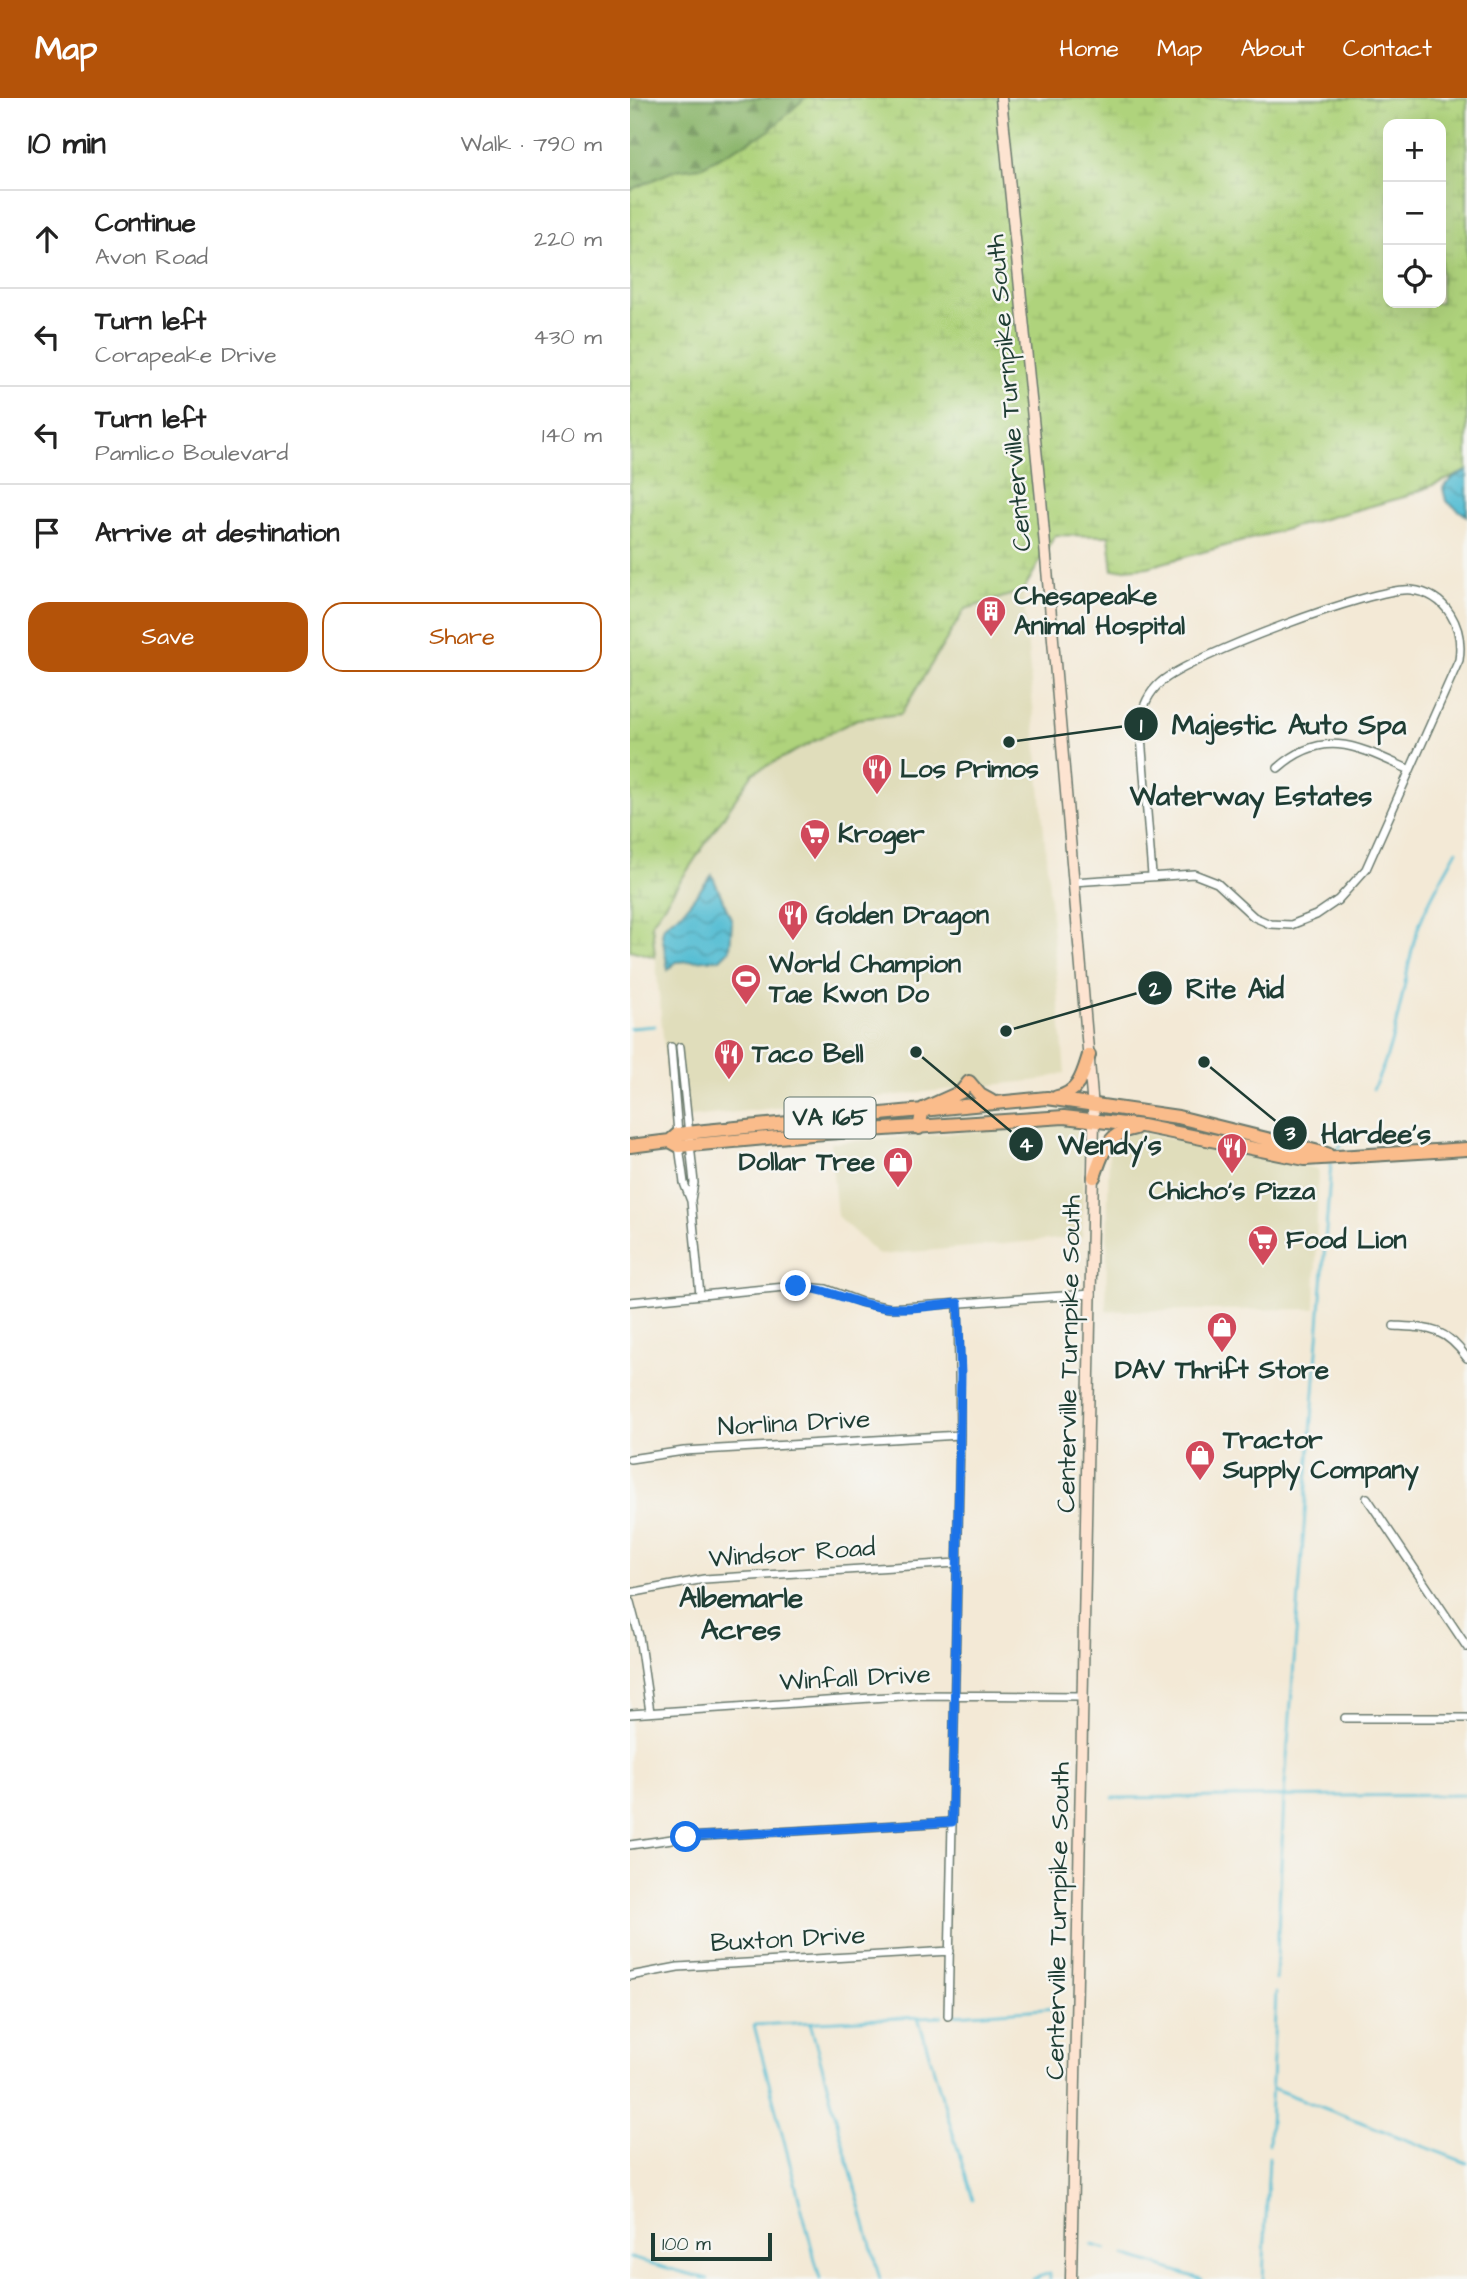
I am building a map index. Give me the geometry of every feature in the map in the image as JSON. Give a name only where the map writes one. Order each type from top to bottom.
[{"type":"highway","points":[[1046,1098],[1065,1096],[1074,1090],[1089,1055]]},
{"type":"highway","points":[[919,1128],[923,1109],[961,1092],[969,1082],[980,1095],[993,1101]]},
{"type":"highway","name":"VA 165","points":[[630,1146],[923,1109],[1046,1098],[1093,1102],[1178,1117],[1341,1157]]},
{"type":"highway","name":"VA 165","points":[[681,1140],[919,1128],[1033,1118],[1094,1120],[1142,1126],[1274,1155],[1305,1159],[1467,1149]]},
{"type":"highway","points":[[1094,1177],[1113,1135],[1142,1126]]},
{"type":"main road","name":"Centerville Turnpike South","points":[[1001,98],[1041,499],[1094,1120],[1071,2279]]},
{"type":"street","points":[[1073,882],[1183,873],[1208,878],[1254,917],[1270,924],[1286,926],[1305,920],[1338,900],[1366,869],[1459,660],[1458,628],[1443,604],[1420,592],[1395,591],[1259,634],[1169,676],[1155,687],[1145,702],[1141,738],[1152,875]]},
{"type":"street","points":[[1278,768],[1306,748],[1332,743],[1360,748],[1410,770]]},
{"type":"street","points":[[671,1047],[684,1183],[691,1201],[700,1295]]},
{"type":"street","points":[[680,1047],[681,1140]]},
{"type":"street","points":[[630,1302],[796,1286],[826,1290],[890,1308],[1092,1294]]},
{"type":"street","points":[[948,2016],[960,1435],[958,1303]]},
{"type":"street","points":[[1394,1326],[1429,1328],[1444,1333],[1467,1358]]},
{"type":"street","name":"Norlina Drive","points":[[630,1460],[684,1451],[960,1435]]},
{"type":"street","points":[[1367,1498],[1467,1647]]},
{"type":"street","name":"Windsor Road","points":[[630,1592],[704,1579],[957,1563]]},
{"type":"street","points":[[630,1602],[639,1636],[650,1712]]},
{"type":"street","name":"Winfall Drive","points":[[630,1714],[954,1694],[1083,1696]]},
{"type":"street","points":[[1345,1718],[1467,1718]]},
{"type":"street","points":[[630,1845],[686,1837],[952,1822]]},
{"type":"street","name":"Buxton Drive","points":[[630,1976],[678,1967],[950,1951]]},
{"type":"shaded area","points":[[1023,591],[1065,1073],[1040,1080],[671,1119],[652,923],[753,773],[857,719],[901,714],[965,609]]},
{"type":"shaded area","points":[[1074,1125],[1084,1139],[1082,1237],[879,1255],[837,1216],[830,1143]]},
{"type":"shaded area","points":[[1133,1131],[1318,1169],[1315,1309],[1106,1311],[1109,1145]]},
{"type":"green space","points":[[630,98],[805,98],[769,131],[701,167],[676,170],[630,190]]},
{"type":"green space","points":[[805,98],[1467,98],[1467,471],[1404,497],[1148,567],[1113,570],[1109,536],[1055,535],[1023,591],[965,609],[901,714],[857,719],[753,773],[652,923],[655,957],[630,950],[630,190],[676,170],[701,167],[769,131]]},
{"type":"water","points":[[1467,471],[1467,516],[1446,501],[1443,488],[1454,477]]},
{"type":"water","points":[[712,875],[732,921],[730,949],[720,959],[676,962],[668,970],[662,934],[664,926],[684,910]]},
{"type":"waterway","points":[[1373,1089],[1388,1053],[1410,957],[1423,915],[1457,850]]},
{"type":"waterway","points":[[630,1028],[655,1026]]},
{"type":"waterway","points":[[1338,1150],[1343,1141]]},
{"type":"waterway","points":[[1276,1980],[1284,1797],[1331,1163]]},
{"type":"waterway","points":[[1113,1798],[1467,1795]]},
{"type":"waterway","points":[[1269,2144],[1276,1993]]},
{"type":"waterway","points":[[955,2015],[1058,2008]]},
{"type":"waterway","points":[[820,2279],[754,2025],[942,2016]]},
{"type":"waterway","points":[[918,2017],[973,2200]]},
{"type":"waterway","points":[[810,2022],[880,2279]]},
{"type":"waterway","points":[[1272,2088],[1467,2163]]},
{"type":"waterway","points":[[1263,2279],[1269,2157]]},
{"type":"waterway","points":[[1092,2245],[1107,2249]]},
{"type":"waterway","points":[[1125,2255],[1201,2279]]},
{"type":"waterway","points":[[630,2258],[708,2279]]},
{"type":"waterway","points":[[1032,2279],[1050,2273],[1050,2279]]},
{"type":"place","name":"Chesapeake Animal Hospital","points":[[991,638]]},
{"type":"place","name":"Majestic Auto Spa","points":[[1009,742]]},
{"type":"place","name":"Los Primos","points":[[877,796]]},
{"type":"place","name":"Kroger","points":[[815,861]]},
{"type":"place","name":"Golden Dragon","points":[[793,942]]},
{"type":"place","name":"World Champion Tae Kwon Do","points":[[746,1006]]},
{"type":"place","name":"Rite Aid","points":[[1006,1031]]},
{"type":"place","name":"Wendy's","points":[[916,1052]]},
{"type":"place","name":"Hardee's","points":[[1204,1062]]},
{"type":"place","name":"Taco Bell","points":[[729,1081]]},
{"type":"place","name":"Chicho's Pizza","points":[[1232,1175]]},
{"type":"place","name":"Dollar Tree","points":[[898,1189]]},
{"type":"place","name":"Food Lion","points":[[1263,1267]]},
{"type":"place","name":"DAV Thrift Store","points":[[1222,1354]]},
{"type":"place","name":"Tractor Supply Company","points":[[1200,1482]]},
{"type":"district","name":"Waterway Estates","points":[[1251,796]]},
{"type":"district","name":"Albemarle Acres","points":[[741,1614]]},
{"type":"route","points":[[686,1837],[952,1822],[961,1375],[958,1303],[890,1308],[814,1287],[796,1286]]}]
